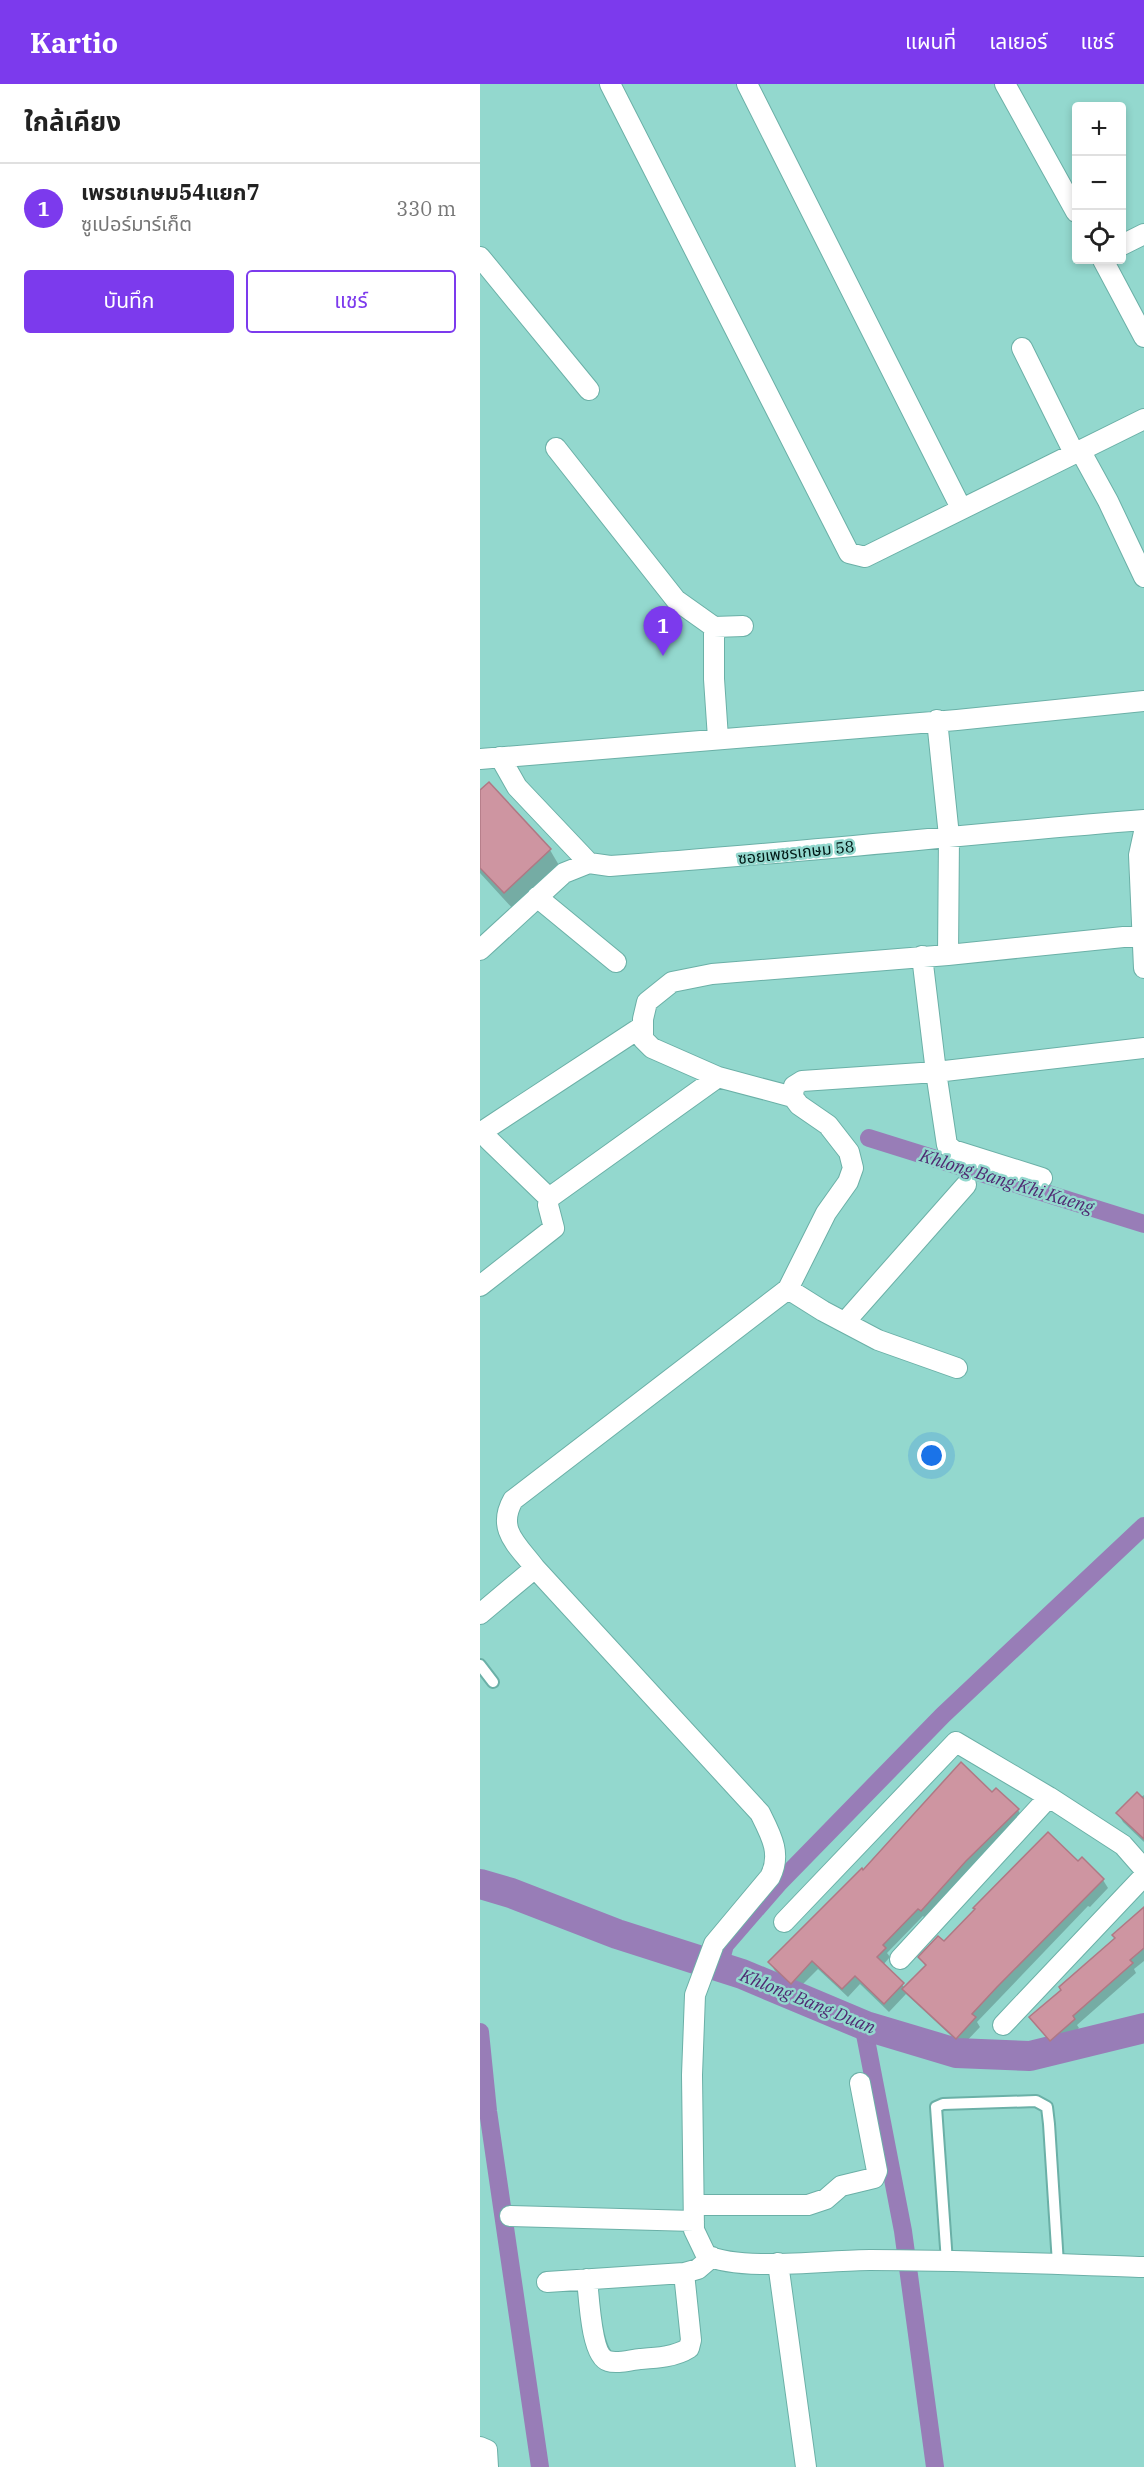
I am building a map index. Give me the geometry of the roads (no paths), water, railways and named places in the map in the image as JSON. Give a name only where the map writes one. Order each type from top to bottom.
[{"type":"street","points":[[610,84],[849,553],[864,557],[1144,419]]},
{"type":"street","points":[[748,84],[961,508]]},
{"type":"street","points":[[1005,84],[1076,210]]},
{"type":"street","points":[[1126,243],[1144,234]]},
{"type":"street","points":[[480,257],[589,390]]},
{"type":"street","points":[[1105,264],[1144,337]]},
{"type":"street","points":[[1022,348],[1077,452],[1108,501],[1144,577]]},
{"type":"street","points":[[556,448],[676,600],[714,627],[743,626]]},
{"type":"street","points":[[714,627],[714,679],[718,738]]},
{"type":"street","points":[[480,759],[1144,701]]},
{"type":"street","points":[[937,720],[949,836],[948,955]]},
{"type":"street","points":[[500,758],[517,786],[589,863]]},
{"type":"street","name":"ซอยเพชรเกษม 58","points":[[480,950],[564,873],[589,863],[610,866],[761,856],[949,836],[1144,820]]},
{"type":"street","points":[[1144,832],[1139,855],[1144,968]]},
{"type":"street","points":[[537,897],[616,962]]},
{"type":"street","points":[[1143,935],[948,955],[712,974],[672,982],[647,1002],[642,1026],[643,1039],[652,1048],[718,1077],[793,1097],[799,1105],[828,1125],[849,1152],[853,1167],[848,1182],[826,1213],[788,1289],[513,1500],[506,1513],[507,1529],[535,1568],[760,1813],[772,1836],[776,1852],[776,1866],[770,1878],[714,1944],[695,1995],[692,2075],[694,2230],[706,2254],[712,2258],[726,2260],[778,2263],[868,2260],[1144,2267]]},
{"type":"street","points":[[922,956],[947,1145],[953,1150],[1042,1178]]},
{"type":"street","points":[[549,1198],[488,1139],[485,1135],[486,1129],[642,1026]]},
{"type":"street","points":[[793,1097],[794,1086],[802,1081],[936,1072],[1144,1048]]},
{"type":"street","points":[[480,1286],[550,1232],[554,1223],[548,1205],[549,1198],[718,1077]]},
{"type":"street","points":[[845,1322],[966,1185]]},
{"type":"street","points":[[788,1289],[878,1340],[957,1368]]},
{"type":"street","points":[[480,1614],[518,1585],[535,1568]]},
{"type":"street","points":[[784,1922],[956,1742],[1049,1797],[1123,1845],[1144,1869]]},
{"type":"street","points":[[900,1959],[1049,1797]]},
{"type":"street","points":[[1003,2025],[1144,1876]]},
{"type":"street","points":[[510,2216],[694,2213],[808,2205],[826,2199],[841,2186],[874,2178],[877,2171],[860,2083]]},
{"type":"street","points":[[547,2282],[684,2273],[698,2269],[712,2258]]},
{"type":"street","points":[[778,2263],[806,2467]]},
{"type":"street","points":[[587,2279],[595,2342],[600,2356],[605,2361],[614,2362],[661,2357],[689,2348],[691,2340],[684,2273]]},
{"type":"street","points":[[480,2447],[487,2450],[488,2467]]},
{"type":"lane","points":[[480,1665],[494,1682]]},
{"type":"lane","points":[[947,2262],[936,2107],[943,2104],[1036,2101],[1047,2107],[1058,2264]]},
{"type":"waterway","name":"Khlong Bang Khi Kaeng","points":[[869,1138],[1144,1224]]},
{"type":"waterway","points":[[719,1967],[725,1945],[778,1884],[943,1715],[1144,1526]]},
{"type":"waterway","name":"Khlong Bang Duan","points":[[480,1884],[511,1893],[617,1934],[742,1974],[866,2026],[956,2053],[1030,2056],[1144,2028]]},
{"type":"waterway","points":[[863,2024],[903,2231],[935,2467]]},
{"type":"waterway","points":[[480,2032],[488,2111],[540,2467]]},
{"type":"place","name":"เพรชเกษม54แยก7","points":[[663,656]]}]
